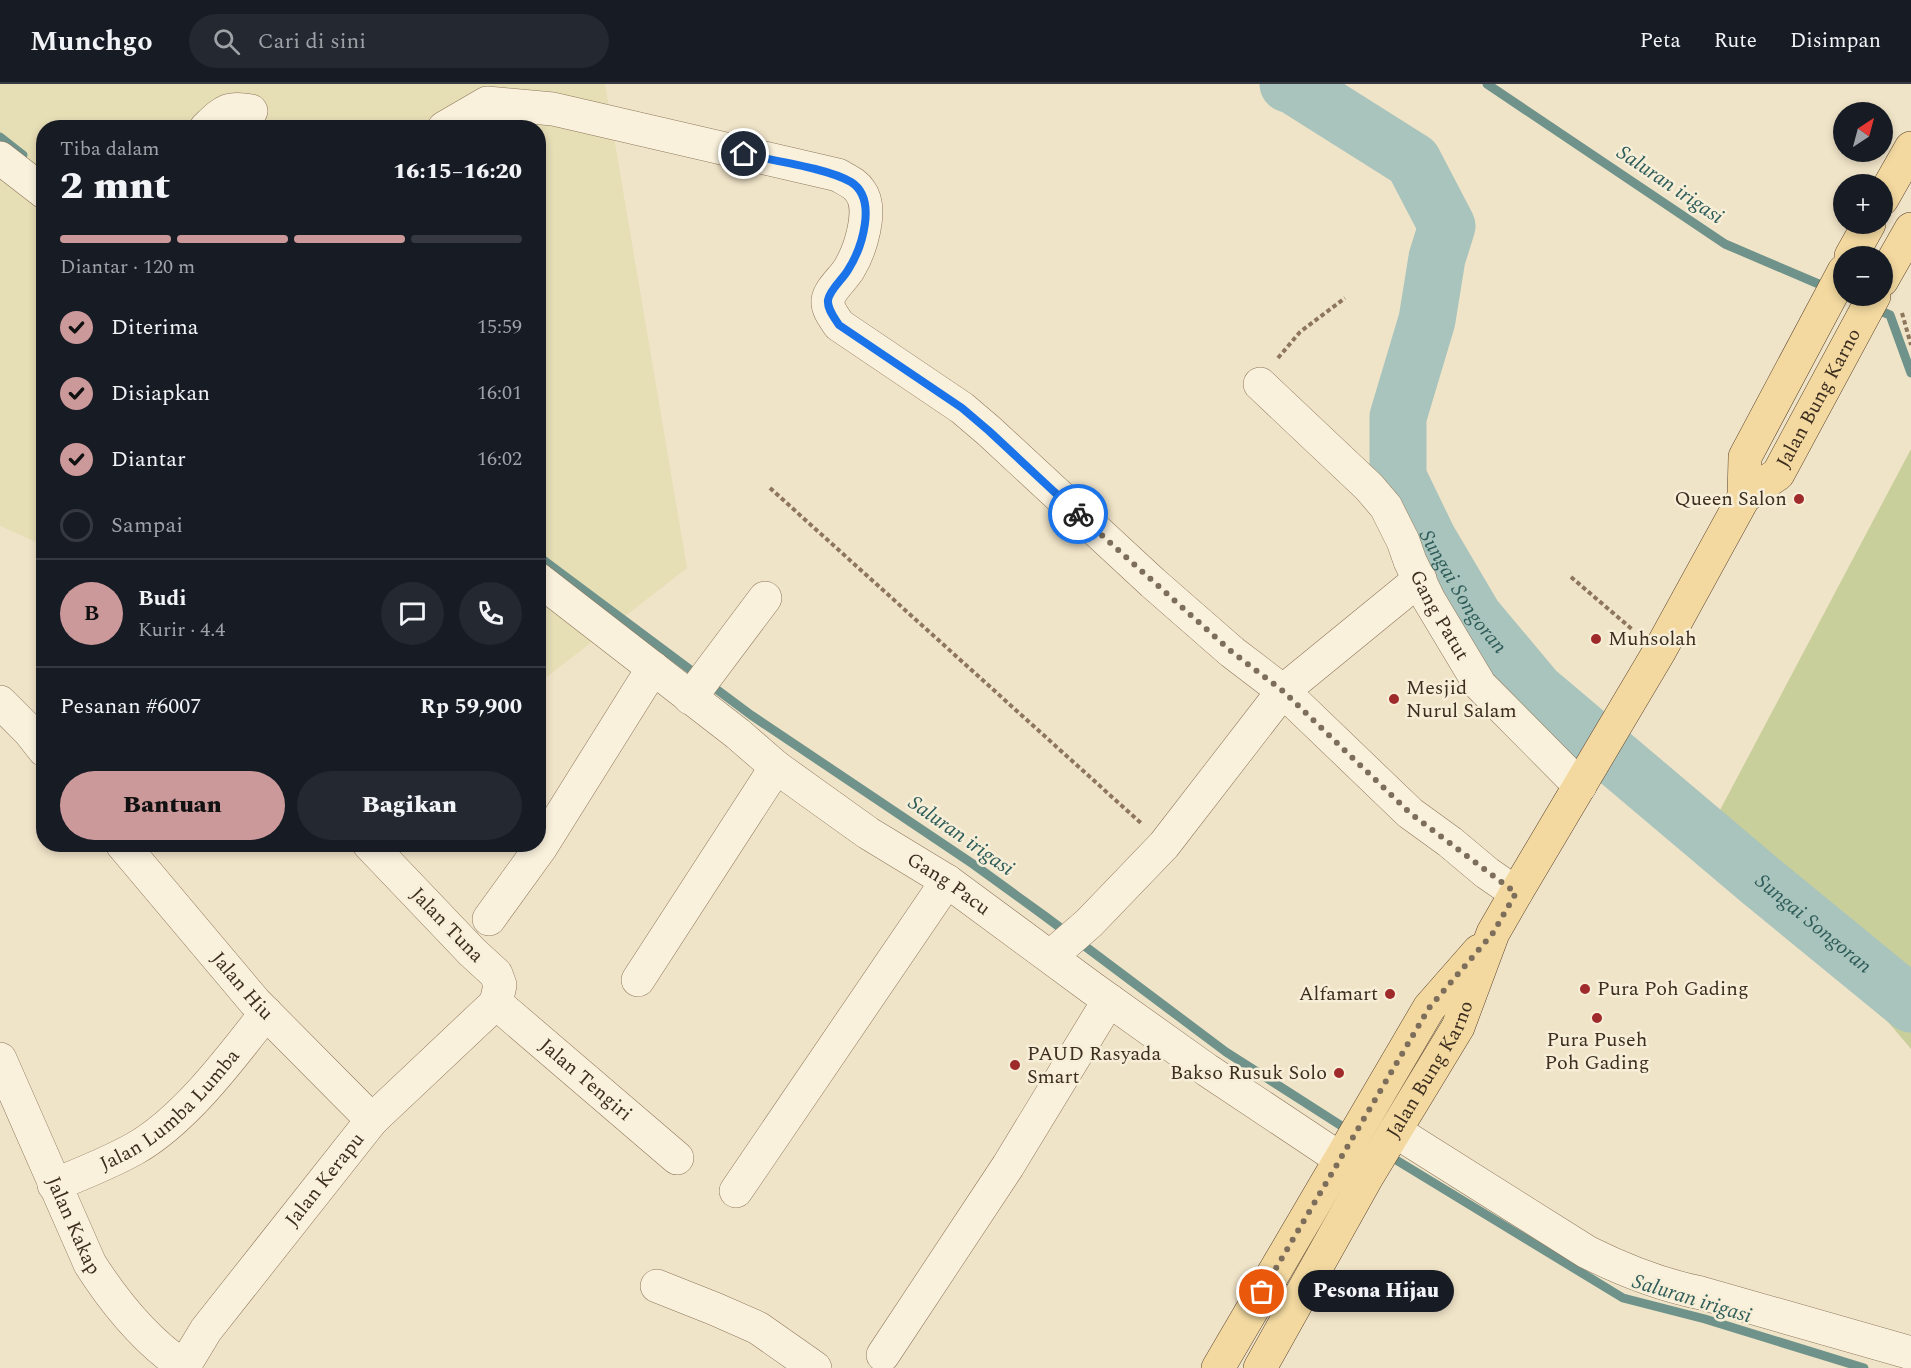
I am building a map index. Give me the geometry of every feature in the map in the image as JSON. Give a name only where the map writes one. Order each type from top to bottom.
[{"type":"main road","points":[[1893,180],[1911,148]]},
{"type":"main road","points":[[1893,261],[1911,229]]},
{"type":"main road","points":[[1744,497],[1745,457],[1833,291]]},
{"type":"main road","name":"Jalan Bung Karno","points":[[1260,1368],[1381,1154],[1458,1027],[1493,933],[1659,652],[1744,497],[1778,474],[1867,308]]},
{"type":"main road","points":[[1218,1368],[1429,1008],[1493,933]]},
{"type":"street","points":[[459,120],[488,104],[553,109],[838,176],[853,183],[862,192],[867,206],[864,230],[850,268],[828,299],[828,308],[839,325],[962,408],[1153,583],[1232,652],[1283,691],[1410,813],[1516,893]]},
{"type":"street","points":[[215,120],[234,108],[250,111]]},
{"type":"street","points":[[0,158],[36,186]]},
{"type":"street","name":"Gang Patut","points":[[1260,384],[1369,487],[1386,507],[1429,600],[1480,685],[1586,777]]},
{"type":"street","points":[[1058,950],[1089,923],[1164,844],[1283,691],[1420,579]]},
{"type":"street","name":"Gang Pacu","points":[[546,585],[653,668],[699,684],[776,767],[868,833],[947,881],[1011,929],[1058,950],[1109,1000],[1342,1156],[1381,1154],[1618,1268],[1677,1288],[1911,1353]]},
{"type":"street","points":[[699,684],[765,598]]},
{"type":"street","points":[[546,842],[653,668]]},
{"type":"street","points":[[0,702],[36,736]]},
{"type":"street","points":[[638,980],[776,767]]},
{"type":"street","name":"Jalan Hiu","points":[[129,852],[266,1013],[372,1120]]},
{"type":"street","name":"Jalan Tuna","points":[[377,852],[496,974],[500,986],[491,1007]]},
{"type":"street","points":[[489,920],[539,852]]},
{"type":"street","points":[[736,1191],[947,881]]},
{"type":"street","points":[[884,1355],[1008,1166],[1109,1000]]},
{"type":"street","name":"Jalan Kerapu","points":[[183,1367],[206,1330],[372,1120],[491,1007]]},
{"type":"street","name":"Jalan Tengiri","points":[[491,1007],[677,1158]]},
{"type":"street","name":"Jalan Lumba Lumba","points":[[54,1185],[135,1148],[159,1131],[204,1088],[266,1013]]},
{"type":"street","name":"Jalan Kakap","points":[[0,1059],[90,1264],[106,1290],[147,1336],[183,1367]]},
{"type":"street","points":[[657,1286],[715,1308],[758,1328],[815,1368]]},
{"type":"path","points":[[1260,384],[1300,332],[1345,298]]},
{"type":"path","points":[[770,488],[1164,844]]},
{"type":"path","points":[[1571,577],[1659,652]]},
{"type":"shaded area","points":[[0,84],[605,84],[687,568],[546,678],[546,120],[36,120],[36,542],[0,526]]},
{"type":"green space","points":[[1911,449],[1911,1049],[1860,989],[1701,846]]},
{"type":"waterway","name":"Sungai Songoran","points":[[1288,84],[1413,161],[1447,226],[1437,258],[1427,320],[1398,417],[1398,477],[1428,539],[1474,617],[1536,691],[1762,882],[1911,1004]]},
{"type":"waterway","name":"Saluran irigasi","points":[[1487,84],[1725,244],[1828,288]]},
{"type":"waterway","name":"Saluran irigasi","points":[[0,137],[23,155]]},
{"type":"waterway","name":"Saluran irigasi","points":[[1869,306],[1890,315],[1911,373]]},
{"type":"waterway","name":"Saluran irigasi","points":[[546,562],[751,715],[973,864],[1226,1052],[1351,1132]]},
{"type":"waterway","name":"Saluran irigasi","points":[[1388,1155],[1623,1298],[1705,1319],[1864,1368]]},
{"type":"way so far","points":[[1078,514],[1232,652],[1283,691],[1410,813],[1516,893],[1493,933],[1429,1008],[1262,1292]]},
{"type":"place","name":"Queen Salon","points":[[1799,499]]},
{"type":"place","name":"Muhsolah","points":[[1596,639]]},
{"type":"place","name":"Mesjid Nurul Salam","points":[[1394,699]]},
{"type":"place","name":"Pura Poh Gading","points":[[1585,989]]},
{"type":"place","name":"Alfamart","points":[[1390,994]]},
{"type":"place","name":"Pura Puseh Poh Gading","points":[[1597,1018]]},
{"type":"place","name":"PAUD Rasyada Smart","points":[[1015,1065]]},
{"type":"place","name":"Bakso Rusuk Solo","points":[[1339,1073]]},
{"type":"place","name":"Pesona Hijau","points":[[1262,1292]]},
{"type":"route","points":[[744,154],[838,176],[853,183],[862,192],[867,206],[864,230],[850,268],[828,299],[828,308],[839,325],[962,408],[1078,514]]}]
